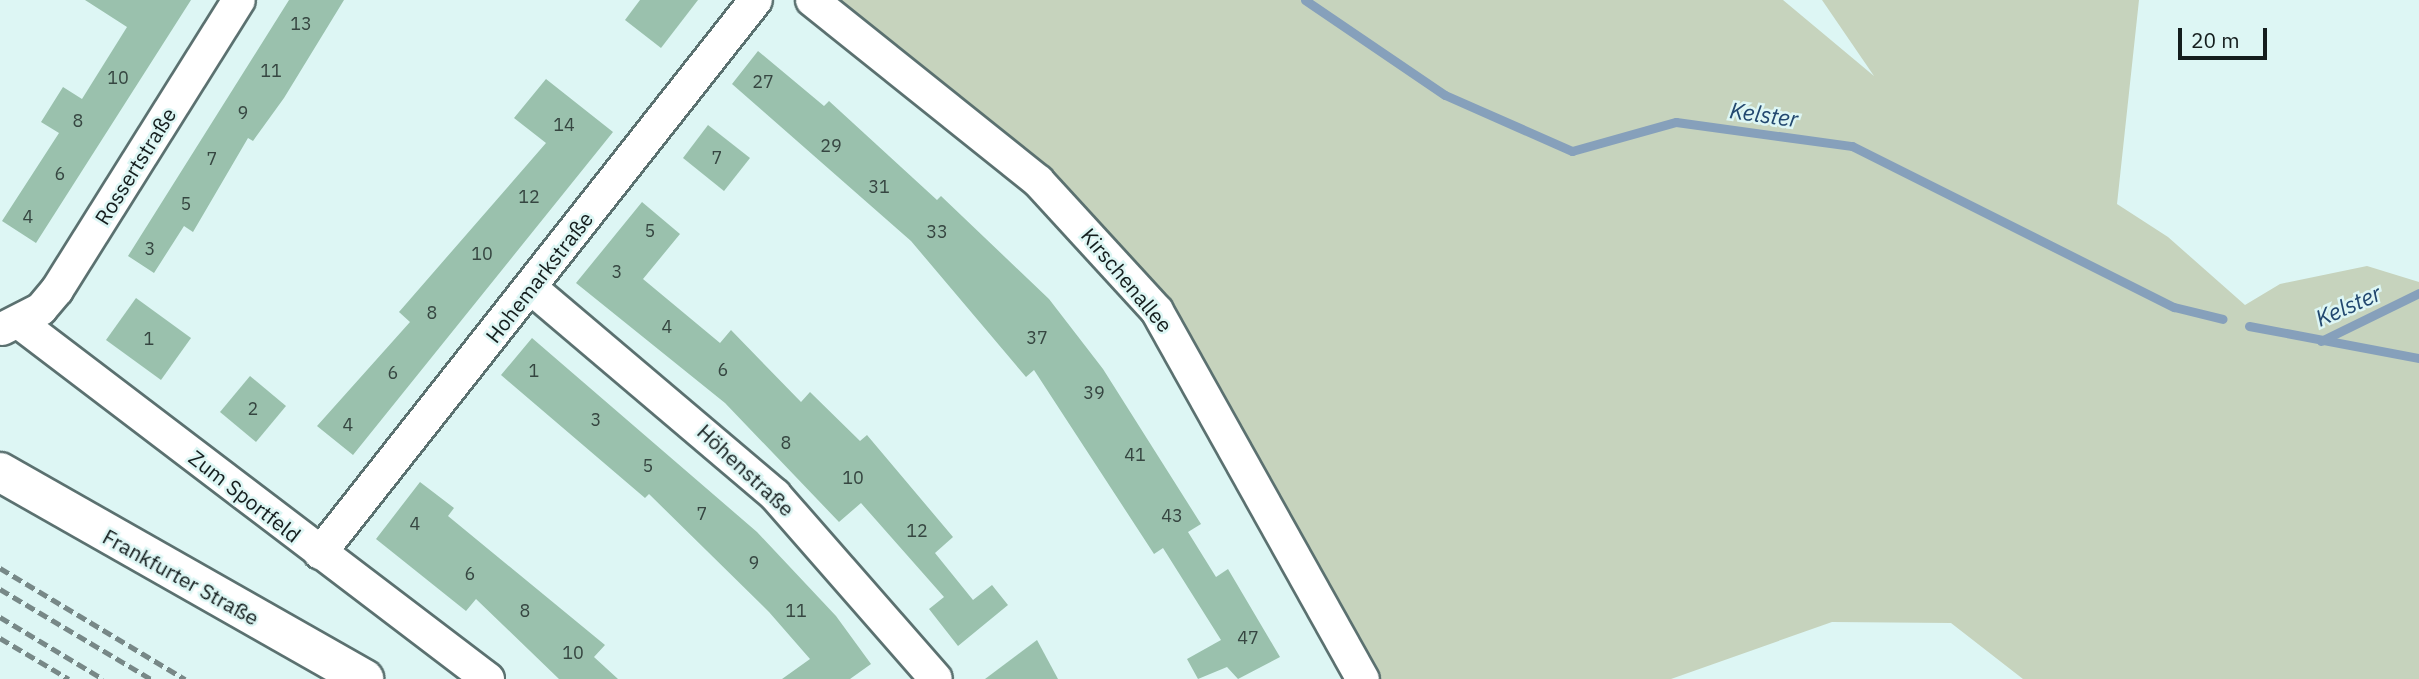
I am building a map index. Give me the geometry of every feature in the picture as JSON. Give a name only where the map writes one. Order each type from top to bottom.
[{"type":"street","name":"Rossertstraße","points":[[10,327],[57,290],[239,0]]},
{"type":"street","name":"Hohemarkstraße","points":[[320,553],[756,0]]},
{"type":"street","name":"Kirschenallee","points":[[812,0],[1038,181],[1157,311],[1363,679]]},
{"type":"street","name":"Höhenstraße","points":[[531,288],[653,386],[775,495],[936,679]]},
{"type":"street","name":"Zum Sportfeld","points":[[10,327],[488,679]]},
{"type":"street","name":"Frankfurter Straße","points":[[0,472],[364,679]]},
{"type":"green space","points":[[839,0],[1783,0],[1874,76],[1822,0],[2139,0],[2117,204],[2168,237],[2245,305],[2280,284],[2367,266],[2419,282],[2419,679],[2023,679],[1951,623],[1832,622],[1671,679],[1378,679],[1175,310],[1046,167]]},
{"type":"building","points":[[85,0],[191,0],[36,243],[2,221],[59,133],[41,122],[63,87],[82,99],[127,27]]},
{"type":"building","points":[[289,0],[344,0],[284,98],[253,141],[248,138],[193,232],[184,226],[154,273],[128,256]]},
{"type":"building","points":[[640,0],[698,0],[661,48],[625,20]]},
{"type":"building","points":[[758,51],[824,106],[829,101],[937,200],[941,196],[1049,299],[1103,369],[1201,524],[1188,532],[1216,577],[1228,569],[1280,657],[1238,679],[1227,667],[1198,679],[1187,659],[1221,640],[1163,548],[1154,554],[1034,370],[1026,377],[911,241],[732,84]]},
{"type":"building","points":[[546,79],[613,132],[353,455],[317,426],[410,322],[399,312],[546,143],[514,118]]},
{"type":"building","points":[[708,125],[750,158],[724,191],[683,158]]},
{"type":"building","points":[[642,202],[680,234],[643,279],[720,343],[731,330],[801,402],[810,392],[860,441],[867,435],[953,537],[935,553],[973,600],[992,585],[1008,605],[958,646],[929,609],[944,597],[861,503],[839,522],[725,403],[576,283]]},
{"type":"building","points":[[136,298],[191,338],[161,380],[106,340]]},
{"type":"building","points":[[532,338],[757,532],[836,616],[871,664],[850,679],[782,679],[810,659],[769,612],[649,494],[645,498],[501,375]]},
{"type":"building","points":[[250,376],[286,406],[256,442],[220,412]]},
{"type":"building","points":[[420,482],[454,508],[448,516],[605,645],[594,657],[618,679],[559,679],[476,599],[466,611],[376,539]]},
{"type":"building","points":[[1037,640],[1058,679],[985,679]]},
{"type":"waterway","name":"Kelster","points":[[1305,0],[1445,95],[1572,151],[1676,122],[1852,146],[2174,307],[2223,319]]},
{"type":"waterway","name":"Kelster","points":[[2321,341],[2419,293]]},
{"type":"waterway","points":[[2249,326],[2419,358]]},
{"type":"railway","points":[[0,568],[185,679]]},
{"type":"railway","points":[[0,589],[151,679]]},
{"type":"railway","points":[[0,617],[103,679]]},
{"type":"railway","points":[[0,638],[69,679]]}]
